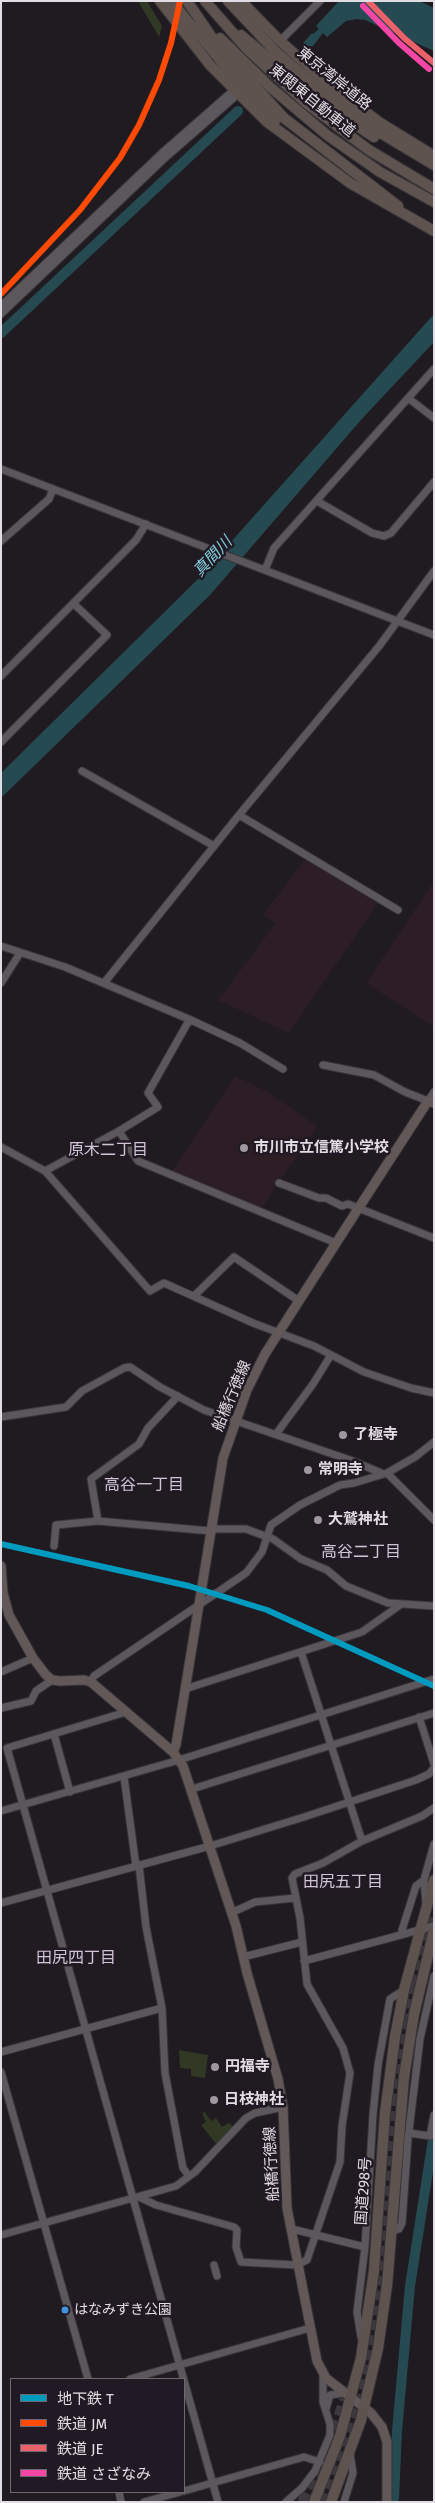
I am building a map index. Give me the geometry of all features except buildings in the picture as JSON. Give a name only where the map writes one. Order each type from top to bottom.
[{"type":"highway","points":[[160,1],[198,51],[267,122],[350,183],[434,231]]},
{"type":"highway","points":[[171,1],[285,134]]},
{"type":"highway","points":[[188,1],[217,45],[279,113],[304,135],[388,197],[418,223]]},
{"type":"highway","name":"東関東自動車道","points":[[188,1],[238,57],[298,112],[362,160],[434,202]]},
{"type":"highway","name":"東関東自動車道","points":[[205,1],[263,65],[313,109],[369,150],[434,189]]},
{"type":"highway","name":"東京湾岸道路","points":[[228,1],[275,51],[318,88],[362,121],[432,161]]},
{"type":"highway","name":"東京湾岸道路","points":[[241,1],[280,41],[353,103],[432,161]]},
{"type":"highway","points":[[213,12],[334,111],[398,150],[432,161]]},
{"type":"highway","name":"国道298号","points":[[314,2502],[325,2478],[348,2396],[361,2358],[374,2271],[389,2075],[404,1990],[426,1905],[429,1880]]},
{"type":"highway","name":"国道298号","points":[[330,2502],[350,2454],[364,2408],[381,2333],[392,2231],[404,2077],[422,1976],[434,1930]]},
{"type":"highway","points":[[310,2502],[325,2478]]},
{"type":"main road","name":"船橋行徳線","points":[[173,1752],[222,1458],[236,1420],[255,1373],[279,1333],[358,1209],[431,1102]]},
{"type":"main road","points":[[1,1566],[2,1593],[9,1615],[33,1658],[52,1680],[91,1682]]},
{"type":"main road","name":"船橋行徳線","points":[[91,1682],[173,1752],[180,1760],[192,1789],[231,1913],[275,2066],[283,2107],[286,2198],[316,2361],[323,2374],[377,2419],[385,2435],[388,2502]]},
{"type":"street","points":[[280,41],[320,1]]},
{"type":"street","points":[[1,306],[164,155],[236,92]]},
{"type":"street","points":[[1,314],[121,196]]},
{"type":"street","points":[[265,570],[272,550],[434,368]]},
{"type":"street","points":[[408,398],[434,418]]},
{"type":"street","points":[[1,469],[434,635]]},
{"type":"street","points":[[317,501],[372,533],[384,536],[391,532],[434,482]]},
{"type":"street","points":[[1,541],[49,499],[53,489]]},
{"type":"street","points":[[1,676],[140,536],[146,524]]},
{"type":"street","points":[[104,983],[239,815],[380,645],[434,571]]},
{"type":"street","points":[[1,742],[107,635],[74,604]]},
{"type":"street","points":[[82,771],[214,846]]},
{"type":"street","points":[[239,815],[398,910]]},
{"type":"street","points":[[1,946],[104,983],[192,1020],[283,1069]]},
{"type":"street","points":[[1,982],[20,953]]},
{"type":"street","points":[[45,1171],[119,1131],[158,1107],[148,1094],[187,1024],[192,1020]]},
{"type":"street","points":[[323,1065],[374,1075],[405,1092],[431,1102],[434,1092]]},
{"type":"street","points":[[119,1131],[138,1161],[336,1243]]},
{"type":"street","points":[[1,1146],[45,1171],[150,1291],[164,1283],[331,1355],[364,1372],[412,1388],[434,1393]]},
{"type":"street","points":[[279,1183],[319,1198],[326,1198],[342,1206],[348,1204],[434,1238]]},
{"type":"street","points":[[194,1296],[234,1257],[299,1301]]},
{"type":"street","points":[[276,1434],[313,1384],[331,1355]]},
{"type":"street","points":[[1,1417],[66,1407],[82,1390],[124,1368],[130,1367],[160,1387],[204,1410],[384,1473],[434,1520]]},
{"type":"street","points":[[98,1521],[91,1479],[139,1444],[148,1428],[178,1396]]},
{"type":"street","points":[[91,1682],[94,1676],[251,1569],[262,1552],[271,1526],[300,1504],[340,1485],[354,1483],[384,1473],[415,1457],[434,1442]]},
{"type":"street","points":[[54,1546],[56,1525],[98,1521],[211,1530],[246,1529],[278,1542],[301,1559],[327,1570],[346,1586],[400,1605],[434,1606]]},
{"type":"street","points":[[185,1689],[362,1632],[400,1605]]},
{"type":"street","points":[[300,1652],[362,1841]]},
{"type":"street","points":[[1,1672],[33,1658]]},
{"type":"street","points":[[1,1810],[124,1777],[434,1679]]},
{"type":"street","points":[[1,1708],[31,1701],[36,1691],[52,1680]]},
{"type":"street","points":[[126,1712],[7,1748],[136,2198],[184,2378]]},
{"type":"street","points":[[192,1789],[434,1713]]},
{"type":"street","points":[[419,1717],[434,1764]]},
{"type":"street","points":[[54,1734],[70,1792]]},
{"type":"street","points":[[1,1903],[210,1846],[422,1778],[434,1768]]},
{"type":"street","points":[[124,1777],[146,1927],[162,2008],[165,2074],[183,2168],[188,2175]]},
{"type":"street","points":[[136,2198],[234,2227],[237,2230],[236,2247],[241,2262],[299,2265],[309,2257],[314,2236],[340,2162],[342,2126],[350,2073],[343,2048],[309,1989],[292,1875],[323,1863],[362,1841],[422,1816],[434,1808]]},
{"type":"street","points":[[402,1930],[416,1886],[429,1880],[434,1844]]},
{"type":"street","points":[[231,1913],[255,1902],[295,1898]]},
{"type":"street","points":[[304,1962],[434,1926]]},
{"type":"street","points":[[243,1957],[302,1942]]},
{"type":"street","points":[[422,1976],[427,1983],[432,1985]]},
{"type":"street","points":[[392,2231],[399,2229],[402,2223],[409,2133],[420,2039],[434,1976]]},
{"type":"street","points":[[361,2358],[357,2312],[365,2247],[378,2065],[390,1999],[404,1990]]},
{"type":"street","points":[[1,2052],[162,2008]]},
{"type":"street","points":[[1,2072],[88,2378]]},
{"type":"street","points":[[1,2235],[176,2186],[188,2175],[195,2172],[250,2115],[283,2107]]},
{"type":"street","points":[[409,2133],[430,2136],[434,2115]]},
{"type":"street","points":[[292,2230],[365,2247]]},
{"type":"street","points":[[214,2266],[217,2276]]},
{"type":"street","points":[[133,2378],[310,2328]]},
{"type":"street","points":[[286,2502],[308,2482],[320,2462],[331,2429],[323,2402],[323,2374]]},
{"type":"street","points":[[185,2383],[218,2502]]},
{"type":"street","points":[[326,2410],[330,2395],[348,2396]]},
{"type":"street","points":[[344,2502],[353,2473],[350,2454]]},
{"type":"street","points":[[185,2491],[304,2457],[320,2462]]},
{"type":"street","points":[[144,2502],[176,2493]]},
{"type":"shaded area","points":[[306,858],[378,903],[289,1033],[218,1000],[275,924],[263,915]]},
{"type":"shaded area","points":[[434,881],[434,1027],[366,983]]},
{"type":"shaded area","name":"市川市立信篤小学校","points":[[235,1076],[268,1092],[317,1126],[261,1209],[172,1171]]},
{"type":"green space","points":[[138,1],[147,1],[162,26],[159,37]]},
{"type":"green space","points":[[179,2050],[208,2055],[205,2078],[191,2076],[191,2069],[180,2068]]},
{"type":"green space","points":[[205,2112],[211,2121],[216,2118],[222,2127],[229,2123],[234,2127],[217,2145],[201,2125],[206,2122],[202,2113]]},
{"type":"water","points":[[339,1],[419,1],[434,8],[434,51],[365,20],[356,19],[346,21],[327,37],[323,33],[313,46],[307,47],[303,43],[312,33],[319,29],[316,26]]},
{"type":"water","points":[[434,314],[434,342],[360,421],[210,595],[1,798],[1,773],[197,580]]},
{"type":"waterway","points":[[1,333],[238,111]]},
{"type":"waterway","points":[[394,2498],[397,2431],[410,2286],[434,2133]]},
{"type":"tunnel","points":[[415,1985],[434,1914]]},
{"type":"tunnel","points":[[403,2023],[412,1976]]},
{"type":"tunnel","points":[[396,2104],[409,2019]]},
{"type":"tunnel","points":[[320,2502],[348,2429],[360,2387],[371,2331],[381,2248],[392,2094]]},
{"type":"tunnel","points":[[328,2444],[349,2387]]},
{"type":"tunnel","points":[[302,2502],[317,2469]]},
{"type":"metro line","name":"T","points":[[1,1544],[189,1586],[267,1610],[434,1686]]},
{"type":"rail line","name":"JM","points":[[1,294],[80,210],[120,158],[139,125],[159,80],[171,43],[180,1]]},
{"type":"rail line","name":"JE","points":[[368,1],[404,38],[434,63]]},
{"type":"rail line","name":"さざなみ","points":[[363,6],[399,43],[429,69]]},
{"type":"place","name":"市川市立信篤小学校","points":[[244,1148]]},
{"type":"place","name":"了極寺","points":[[343,1435]]},
{"type":"place","name":"常明寺","points":[[308,1470]]},
{"type":"place","name":"大鷲神社","points":[[318,1520]]},
{"type":"place","name":"円福寺","points":[[215,2067]]},
{"type":"place","name":"日枝神社","points":[[214,2100]]},
{"type":"place","name":"はなみずき公園","points":[[65,2310]]},
{"type":"district","name":"原木二丁目","points":[[108,1151]]},
{"type":"district","name":"高谷一丁目","points":[[144,1486]]},
{"type":"district","name":"高谷二丁目","points":[[361,1553]]},
{"type":"district","name":"田尻五丁目","points":[[343,1883]]},
{"type":"district","name":"田尻四丁目","points":[[76,1959]]},
{"type":"water label","name":"真間川","points":[[213,557]]}]
